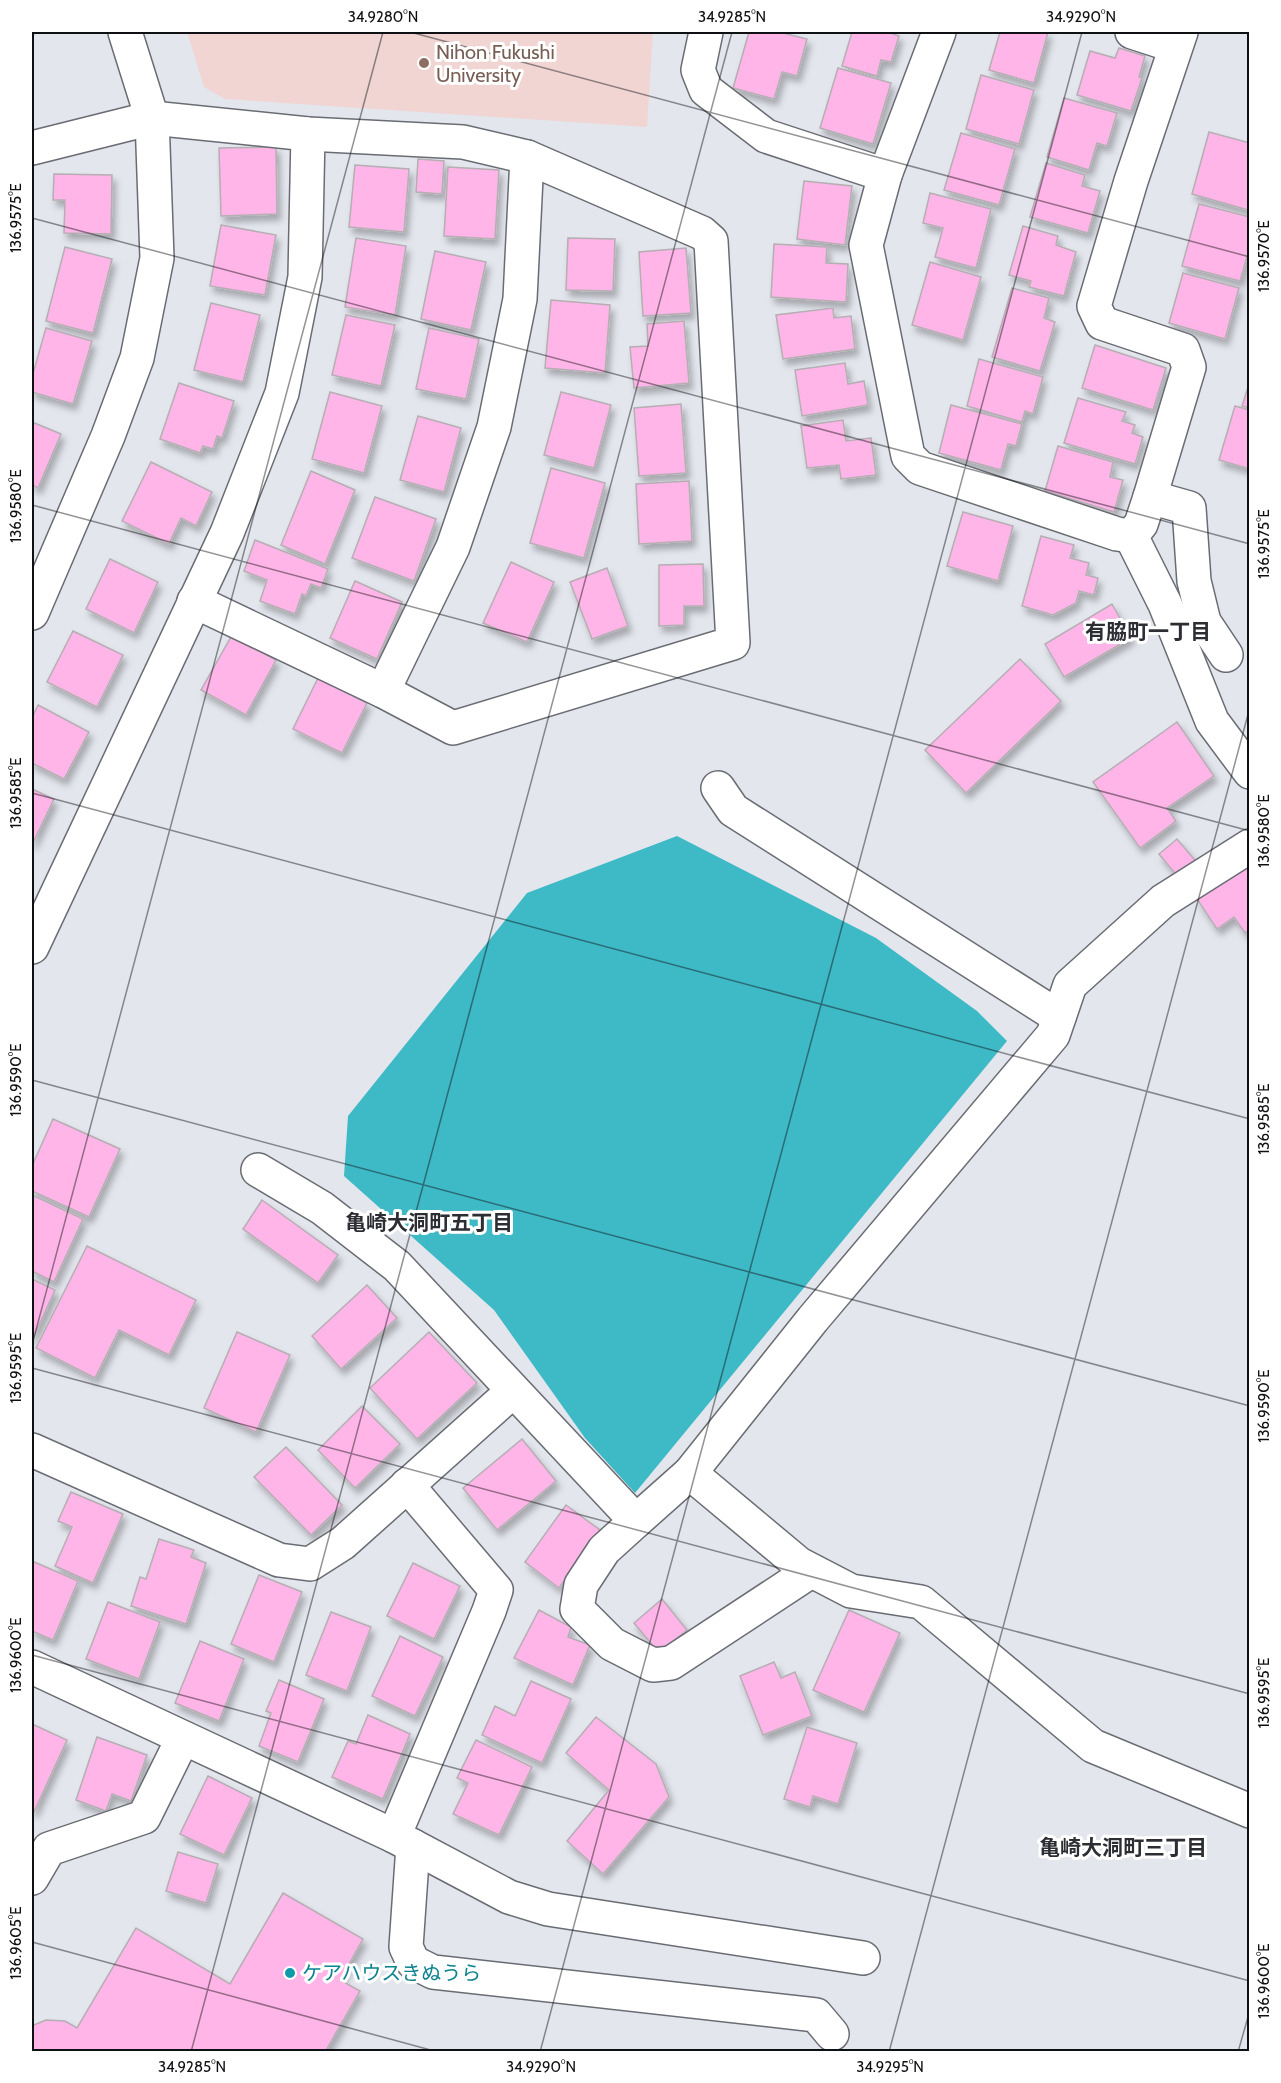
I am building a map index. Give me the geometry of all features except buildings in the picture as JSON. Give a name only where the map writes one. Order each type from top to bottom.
[{"type":"street","points":[[32,613],[108,436],[137,358],[157,258],[152,118],[125,32]]},
{"type":"street","points":[[706,32],[699,70],[706,90],[766,136],[885,175]]},
{"type":"street","points":[[939,32],[885,175],[866,245],[908,456],[920,468],[1117,534],[1131,536]]},
{"type":"street","points":[[1131,536],[1141,524],[1189,367],[1183,350],[1102,324],[1094,306],[1131,181],[1178,39],[1132,32]]},
{"type":"street","points":[[32,148],[152,118],[308,134],[464,142],[527,157],[702,233],[711,241],[734,643],[453,728],[383,691],[194,601]]},
{"type":"street","points":[[32,947],[227,533],[282,393],[305,277],[308,134]]},
{"type":"street","points":[[383,691],[453,547],[494,427],[520,299],[527,157]]},
{"type":"street","points":[[1150,497],[1189,508],[1194,581],[1204,622],[1227,655]]},
{"type":"street","points":[[1131,536],[1165,604],[1212,721],[1250,772]]},
{"type":"street","points":[[718,788],[733,810],[1059,1017]]},
{"type":"street","points":[[811,1571],[671,1663],[653,1665],[612,1644],[577,1609],[581,1585],[604,1550],[690,1473],[813,1319],[1053,1035],[1070,985],[1163,901],[1250,846]]},
{"type":"street","points":[[258,1170],[321,1208],[397,1266],[636,1521]]},
{"type":"street","points":[[34,1457],[279,1560],[310,1564],[343,1544],[513,1391]]},
{"type":"street","points":[[690,1473],[799,1564],[811,1571],[851,1590],[921,1602],[1093,1746],[1250,1811]]},
{"type":"street","points":[[407,1485],[496,1590],[403,1841],[406,1947],[413,1962],[433,1972],[816,2015],[832,2034]]},
{"type":"street","points":[[32,1667],[403,1841],[509,1897],[548,1909],[863,1958]]},
{"type":"street","points":[[32,1878],[49,1849],[144,1817],[183,1738]]},
{"type":"shaded area","name":"Nihon Fukushi University","points":[[187,32],[653,32],[647,127],[225,99],[204,87]]},
{"type":"water","points":[[677,836],[876,938],[977,1011],[1007,1041],[635,1493],[585,1438],[494,1310],[344,1176],[348,1116],[527,893]]},
{"type":"place","name":"Nihon Fukushi University","points":[[424,63]]},
{"type":"place","name":"ケアハウスきぬうら","points":[[290,1973]]},
{"type":"district","name":"有脇町一丁目","points":[[1148,631]]},
{"type":"district","name":"亀崎大洞町五丁目","points":[[429,1222]]},
{"type":"district","name":"亀崎大洞町三丁目","points":[[1123,1847]]}]
